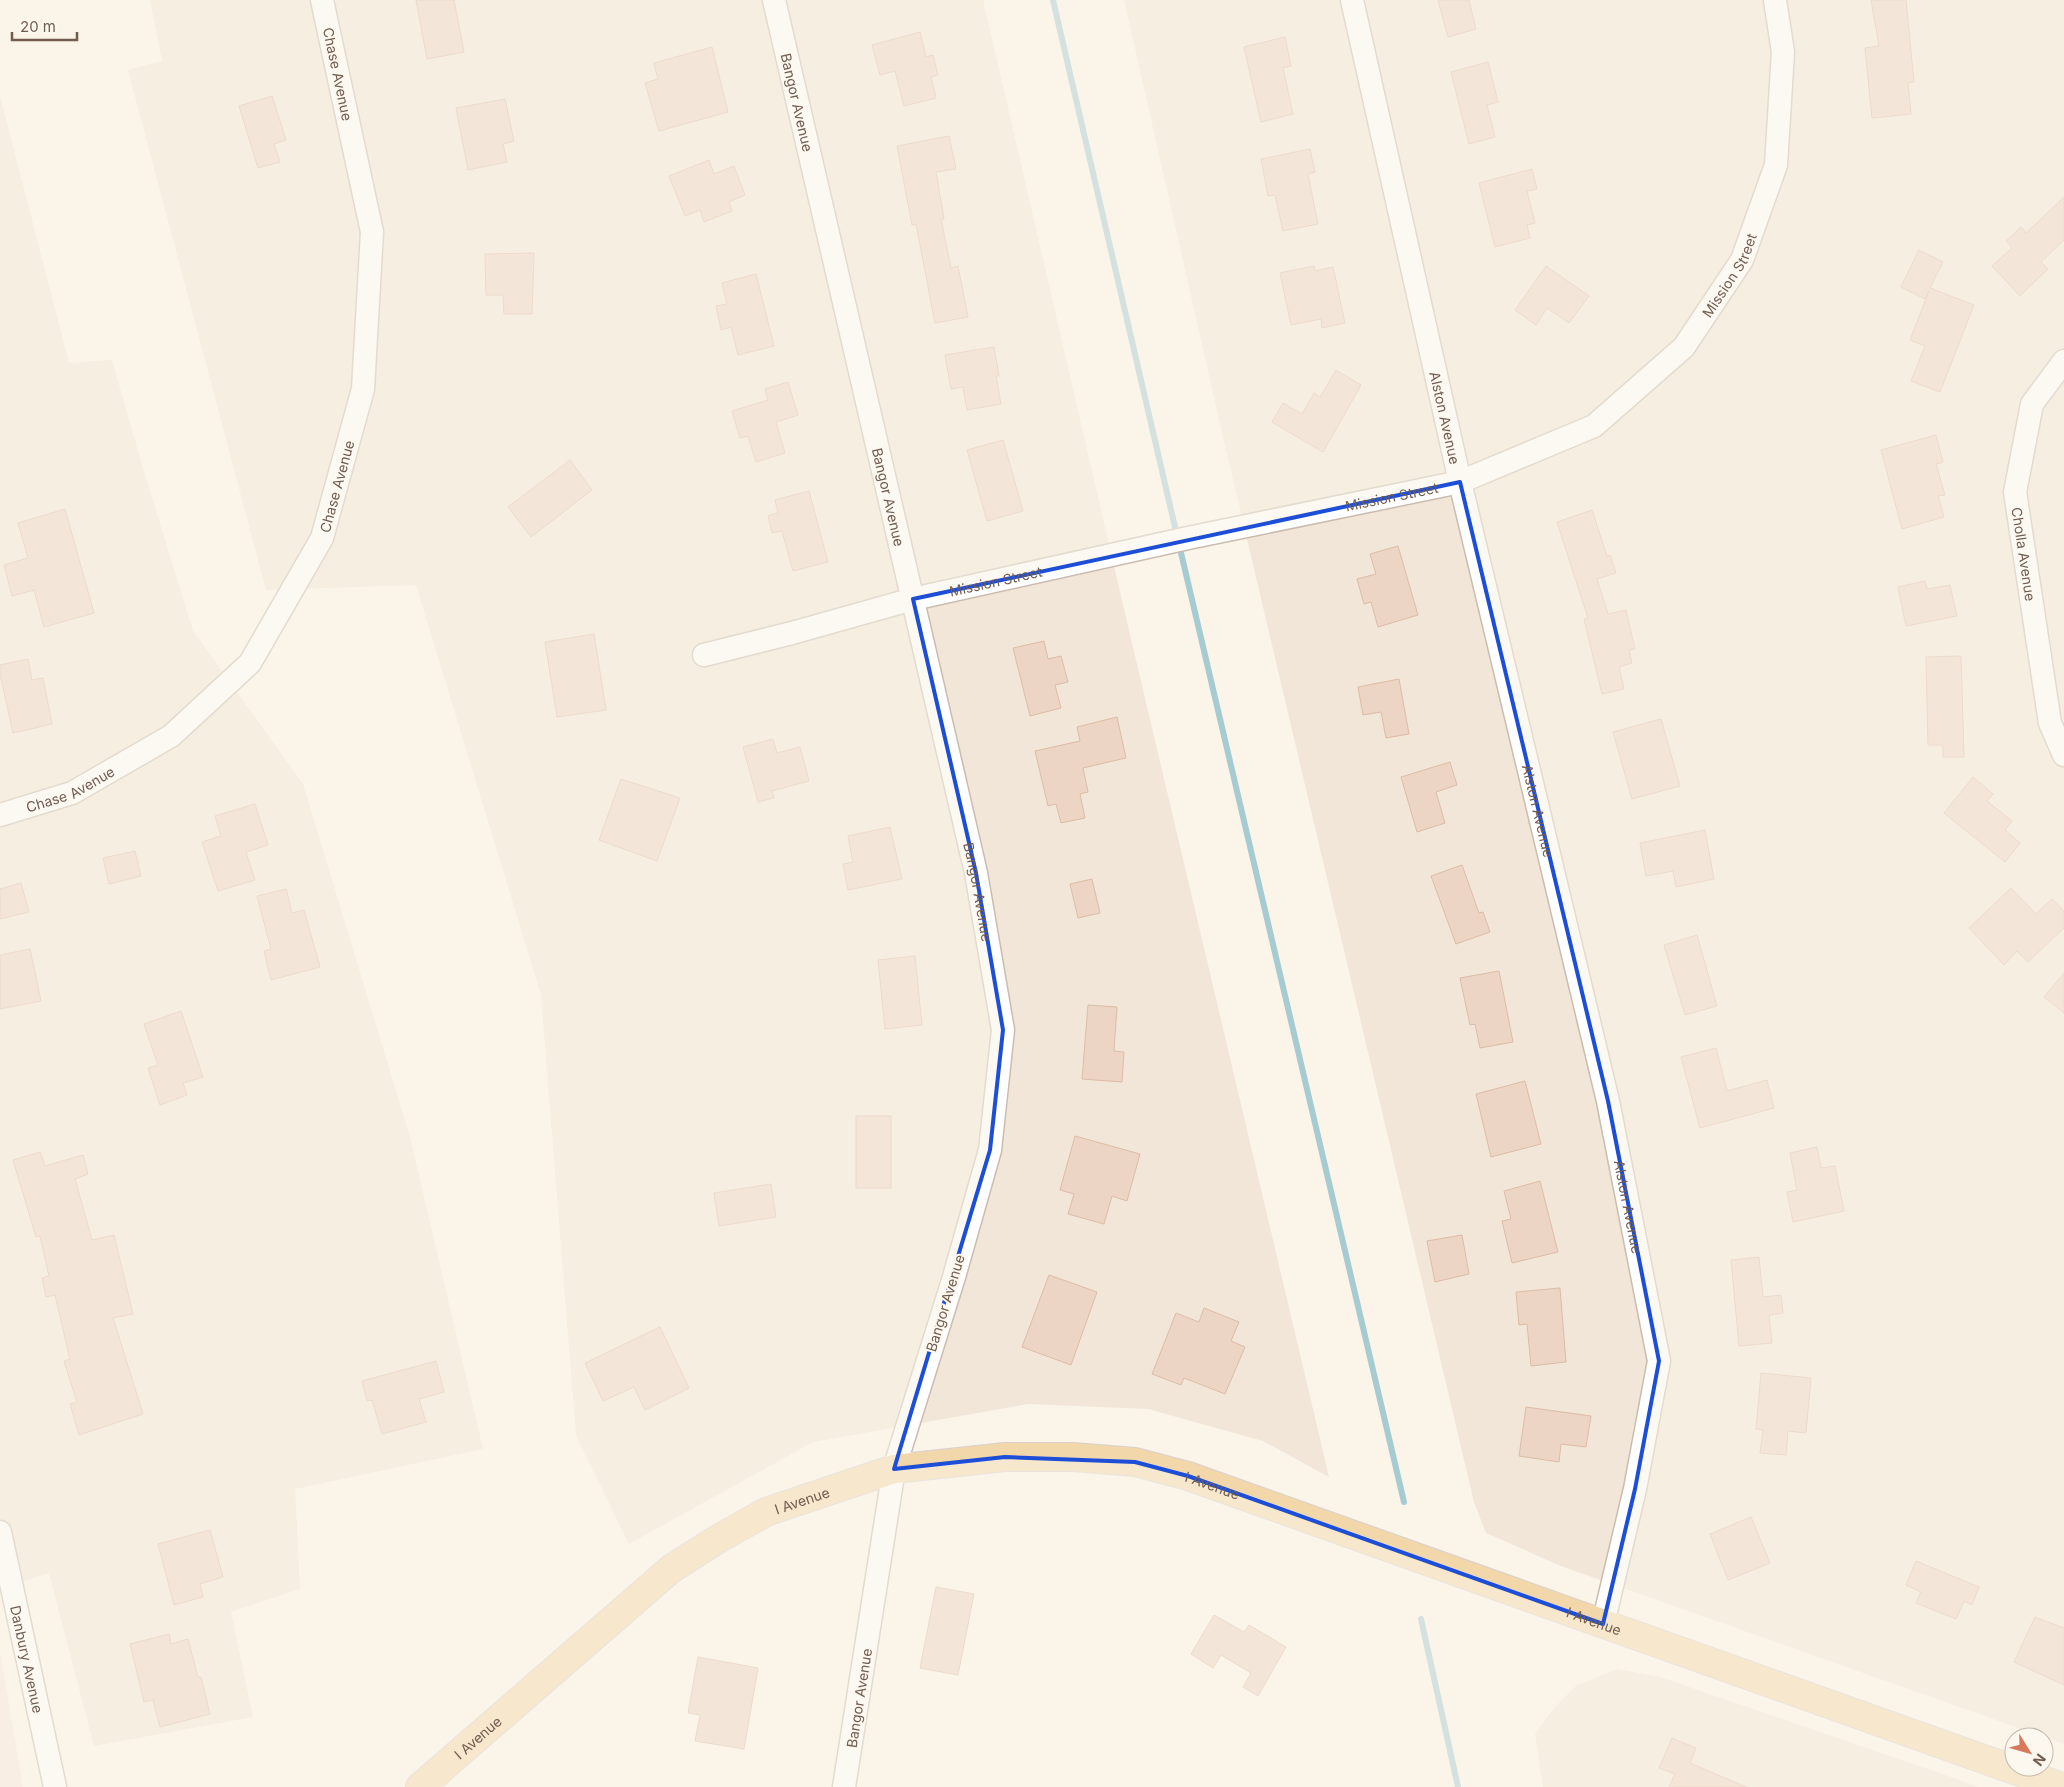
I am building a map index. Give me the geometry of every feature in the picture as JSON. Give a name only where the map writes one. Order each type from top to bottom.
[{"type":"main road","name":"I Avenue","points":[[420,1787],[671,1569],[718,1539],[766,1512],[894,1469],[1005,1457],[1073,1457],[1135,1462],[1207,1482],[2062,1787]]},
{"type":"street","name":"Chase Avenue","points":[[0,815],[72,792],[172,736],[250,663],[322,538],[363,389],[372,232],[322,0]]},
{"type":"street","name":"Bangor Avenue","points":[[774,0],[976,874],[1003,1030],[990,1150],[954,1277],[894,1469],[844,1787]]},
{"type":"street","name":"Alston Avenue","points":[[1352,0],[1460,482],[1608,1101],[1659,1361],[1636,1488],[1603,1624]]},
{"type":"street","name":"Mission Street","points":[[704,655],[792,633],[913,599],[1188,538],[1460,482],[1594,426],[1684,347],[1742,260],[1776,165],[1783,52],[1774,0]]},
{"type":"street","name":"Cholla Avenue","points":[[2064,361],[2032,404],[2015,492],[2050,723],[2064,754]]},
{"type":"street","name":"Danbury Avenue","points":[[0,1532],[55,1787]]},
{"type":"highlighted area","points":[[1460,482],[1608,1101],[1659,1361],[1635,1489],[1603,1624],[1188,1476],[1135,1462],[1005,1457],[894,1469],[990,1150],[1003,1030],[976,873],[913,599]]},
{"type":"shaded area","points":[[150,0],[983,0],[1127,622],[1329,1477],[1263,1441],[1148,1409],[1028,1404],[813,1442],[629,1544],[576,1435],[541,995],[416,585],[266,590],[128,70],[162,61]]},
{"type":"shaded area","points":[[1124,0],[2064,0],[2064,1744],[2054,1740],[2054,1727],[2016,1727],[1561,1566],[1486,1533],[1474,1502],[1223,437]]},
{"type":"shaded area","points":[[0,96],[69,363],[112,360],[193,631],[303,784],[410,1137],[483,1449],[295,1489],[300,1589],[231,1612],[253,1717],[94,1746],[49,1573],[0,1589]]},
{"type":"shaded area","points":[[0,1651],[23,1787],[0,1787]]},
{"type":"shaded area","points":[[1617,1669],[1660,1677],[1980,1787],[1543,1787],[1535,1734],[1555,1707],[1576,1686]]},
{"type":"building","points":[[416,0],[454,0],[464,52],[427,59]]},
{"type":"building","points":[[1438,0],[1469,0],[1476,29],[1448,37]]},
{"type":"building","points":[[1871,0],[1906,0],[1914,82],[1908,83],[1911,114],[1872,118],[1865,48],[1879,46]]},
{"type":"building","points":[[920,32],[926,57],[933,55],[938,75],[931,77],[936,98],[904,106],[895,71],[880,75],[872,45]]},
{"type":"building","points":[[1285,37],[1291,66],[1283,68],[1293,114],[1261,122],[1244,47]]},
{"type":"building","points":[[712,47],[728,112],[659,131],[645,83],[658,79],[654,63]]},
{"type":"building","points":[[1488,62],[1498,102],[1487,105],[1495,137],[1469,144],[1451,72]]},
{"type":"building","points":[[272,96],[286,140],[274,144],[280,162],[258,168],[239,106]]},
{"type":"building","points":[[505,99],[514,141],[503,144],[507,162],[468,170],[456,108]]},
{"type":"building","points":[[949,136],[956,169],[936,172],[944,219],[941,219],[951,268],[958,266],[968,317],[935,323],[916,224],[912,225],[897,146]]},
{"type":"building","points":[[1310,149],[1315,172],[1308,174],[1318,224],[1283,231],[1275,195],[1268,196],[1261,159]]},
{"type":"building","points":[[709,160],[714,174],[734,166],[745,195],[729,202],[732,211],[704,222],[700,210],[685,216],[669,176]]},
{"type":"building","points":[[1532,169],[1537,189],[1527,191],[1535,223],[1527,225],[1530,238],[1495,247],[1479,183]]},
{"type":"building","points":[[2064,197],[2064,240],[2041,262],[2048,269],[2020,296],[1992,266],[2012,248],[2006,241],[2021,227],[2026,233]]},
{"type":"building","points":[[1919,250],[1943,262],[1930,288],[1974,305],[1940,392],[1911,381],[1925,346],[1910,340],[1929,291],[1925,299],[1901,287]]},
{"type":"building","points":[[534,253],[532,314],[504,314],[503,295],[486,295],[485,254]]},
{"type":"building","points":[[1314,266],[1315,271],[1333,267],[1345,323],[1322,328],[1321,319],[1291,325],[1280,273]]},
{"type":"building","points":[[1546,266],[1589,296],[1569,323],[1547,308],[1536,325],[1515,310]]},
{"type":"building","points":[[756,274],[774,346],[738,355],[731,327],[721,330],[716,306],[727,304],[722,283]]},
{"type":"building","points":[[994,347],[999,376],[996,376],[1001,404],[967,410],[963,387],[951,389],[945,355]]},
{"type":"building","points":[[1336,370],[1361,385],[1323,452],[1272,422],[1283,403],[1302,414],[1314,393],[1320,397]]},
{"type":"building","points":[[788,382],[798,415],[776,422],[785,453],[756,462],[748,436],[740,438],[732,411],[768,400],[765,389]]},
{"type":"building","points":[[1936,435],[1943,462],[1936,464],[1945,495],[1938,496],[1944,517],[1902,529],[1881,450]]},
{"type":"building","points":[[1003,440],[1023,511],[987,521],[967,450]]},
{"type":"building","points":[[570,460],[592,490],[531,537],[508,507]]},
{"type":"building","points":[[809,491],[828,562],[793,571],[782,531],[772,533],[768,516],[778,513],[775,500]]},
{"type":"building","points":[[65,509],[94,613],[44,627],[34,590],[12,596],[4,565],[28,558],[18,523]]},
{"type":"building","points":[[1592,510],[1607,556],[1610,555],[1616,573],[1597,579],[1608,614],[1626,610],[1635,649],[1629,650],[1632,663],[1619,667],[1624,689],[1602,694],[1584,619],[1588,618],[1557,522]]},
{"type":"building","points":[[1398,546],[1418,615],[1378,627],[1371,602],[1364,604],[1357,579],[1376,574],[1370,554]]},
{"type":"building","points":[[1925,581],[1927,589],[1950,585],[1957,616],[1906,626],[1898,587]]},
{"type":"building","points":[[594,634],[606,710],[557,717],[545,642]]},
{"type":"building","points":[[1044,641],[1048,659],[1061,656],[1068,682],[1055,685],[1061,708],[1030,716],[1013,648]]},
{"type":"building","points":[[1961,656],[1964,757],[1943,757],[1943,745],[1928,745],[1926,657]]},
{"type":"building","points":[[28,659],[32,680],[43,678],[52,724],[13,733],[0,674],[0,665]]},
{"type":"building","points":[[1399,679],[1409,734],[1386,738],[1381,712],[1363,715],[1358,687]]},
{"type":"building","points":[[1117,717],[1126,758],[1083,768],[1088,792],[1080,794],[1085,818],[1061,823],[1056,804],[1048,806],[1035,751],[1080,741],[1077,727]]},
{"type":"building","points":[[1661,719],[1680,786],[1632,799],[1613,732]]},
{"type":"building","points":[[773,739],[777,753],[800,747],[809,781],[772,791],[774,798],[758,802],[743,747]]},
{"type":"building","points":[[1450,762],[1457,785],[1436,792],[1445,823],[1417,832],[1401,777]]},
{"type":"building","points":[[1973,777],[1993,794],[1987,801],[2012,821],[2005,830],[2020,843],[2005,862],[1944,813]]},
{"type":"building","points":[[621,779],[680,798],[657,861],[599,840]]},
{"type":"building","points":[[255,804],[268,845],[246,852],[255,880],[218,891],[202,842],[221,836],[215,816]]},
{"type":"building","points":[[890,827],[902,879],[848,890],[843,864],[853,862],[848,836]]},
{"type":"building","points":[[1705,830],[1714,879],[1676,887],[1673,871],[1646,876],[1640,843]]},
{"type":"building","points":[[135,851],[141,876],[109,884],[103,858]]},
{"type":"building","points":[[1462,865],[1479,913],[1483,912],[1490,932],[1456,944],[1431,876]]},
{"type":"building","points":[[1092,879],[1100,913],[1078,918],[1070,884]]},
{"type":"building","points":[[21,883],[29,912],[0,919],[0,889]]},
{"type":"building","points":[[2011,888],[2036,914],[2052,899],[2064,911],[2064,928],[2028,962],[2017,951],[2004,965],[1969,928]]},
{"type":"building","points":[[286,889],[292,913],[304,910],[320,967],[271,980],[264,951],[271,949],[257,896]]},
{"type":"building","points":[[1697,935],[1717,1006],[1685,1015],[1664,945]]},
{"type":"building","points":[[30,949],[41,1001],[0,1009],[0,955]]},
{"type":"building","points":[[915,956],[922,1025],[885,1029],[878,960]]},
{"type":"building","points":[[1499,971],[1513,1042],[1480,1048],[1475,1024],[1470,1025],[1460,978]]},
{"type":"building","points":[[2064,973],[2064,1013],[2044,997]]},
{"type":"building","points":[[1088,1005],[1117,1007],[1114,1051],[1124,1052],[1122,1082],[1082,1079]]},
{"type":"building","points":[[181,1011],[203,1077],[183,1083],[187,1095],[160,1105],[148,1068],[158,1065],[144,1024]]},
{"type":"building","points":[[1716,1048],[1727,1091],[1767,1080],[1774,1108],[1700,1128],[1681,1057]]},
{"type":"building","points":[[1525,1081],[1541,1144],[1491,1157],[1476,1094]]},
{"type":"building","points":[[856,1116],[891,1116],[891,1188],[856,1188]]},
{"type":"building","points":[[1075,1136],[1140,1154],[1127,1201],[1112,1196],[1104,1224],[1068,1214],[1074,1194],[1060,1190]]},
{"type":"building","points":[[1817,1147],[1821,1168],[1835,1166],[1844,1211],[1793,1222],[1787,1192],[1797,1190],[1790,1153]]},
{"type":"building","points":[[40,1152],[45,1166],[83,1155],[88,1174],[75,1179],[92,1240],[114,1235],[133,1314],[113,1318],[143,1414],[79,1435],[70,1404],[77,1402],[64,1361],[70,1359],[55,1295],[46,1297],[42,1278],[49,1276],[40,1236],[36,1237],[13,1160]]},
{"type":"building","points":[[1540,1181],[1558,1252],[1512,1263],[1502,1221],[1511,1219],[1504,1191]]},
{"type":"building","points":[[771,1184],[776,1217],[719,1226],[714,1193]]},
{"type":"building","points":[[1462,1235],[1469,1274],[1435,1282],[1427,1241]]},
{"type":"building","points":[[1759,1257],[1763,1297],[1781,1295],[1783,1313],[1769,1315],[1772,1343],[1739,1346],[1731,1260]]},
{"type":"building","points":[[1049,1275],[1097,1292],[1071,1365],[1022,1347]]},
{"type":"building","points":[[1560,1288],[1566,1362],[1531,1366],[1527,1324],[1519,1325],[1516,1292]]},
{"type":"building","points":[[1204,1308],[1239,1322],[1231,1341],[1245,1347],[1225,1394],[1184,1378],[1181,1385],[1152,1374],[1176,1313],[1199,1322]]},
{"type":"building","points":[[660,1327],[689,1388],[645,1410],[634,1387],[603,1401],[585,1363]]},
{"type":"building","points":[[436,1361],[444,1392],[419,1399],[426,1422],[382,1434],[372,1400],[367,1401],[362,1381]]},
{"type":"building","points":[[1761,1373],[1811,1378],[1806,1433],[1788,1431],[1786,1455],[1760,1453],[1763,1430],[1756,1429]]},
{"type":"building","points":[[1526,1407],[1591,1416],[1586,1447],[1561,1444],[1559,1462],[1519,1456]]},
{"type":"building","points":[[1751,1517],[1770,1563],[1728,1580],[1710,1534]]},
{"type":"building","points":[[210,1530],[223,1577],[200,1584],[203,1597],[174,1605],[158,1544]]},
{"type":"building","points":[[1916,1561],[1979,1587],[1972,1605],[1964,1601],[1956,1619],[1916,1603],[1921,1592],[1906,1585]]},
{"type":"building","points":[[936,1587],[974,1594],[958,1675],[920,1668]]},
{"type":"building","points":[[1214,1615],[1244,1632],[1249,1625],[1286,1647],[1258,1696],[1243,1687],[1251,1673],[1221,1655],[1213,1668],[1191,1654]]},
{"type":"building","points":[[2035,1617],[2064,1628],[2064,1685],[2014,1662]]},
{"type":"building","points":[[169,1634],[171,1644],[188,1639],[198,1677],[201,1677],[210,1714],[160,1727],[153,1700],[144,1702],[130,1644]]},
{"type":"building","points":[[698,1657],[758,1668],[744,1749],[695,1741],[700,1715],[688,1713]]},
{"type":"building","points":[[1672,1738],[1696,1748],[1690,1763],[1746,1787],[1669,1787],[1675,1774],[1659,1768]]},
{"type":"waterway","points":[[1053,0],[1404,1502]]},
{"type":"waterway","points":[[1421,1619],[1458,1787]]}]
